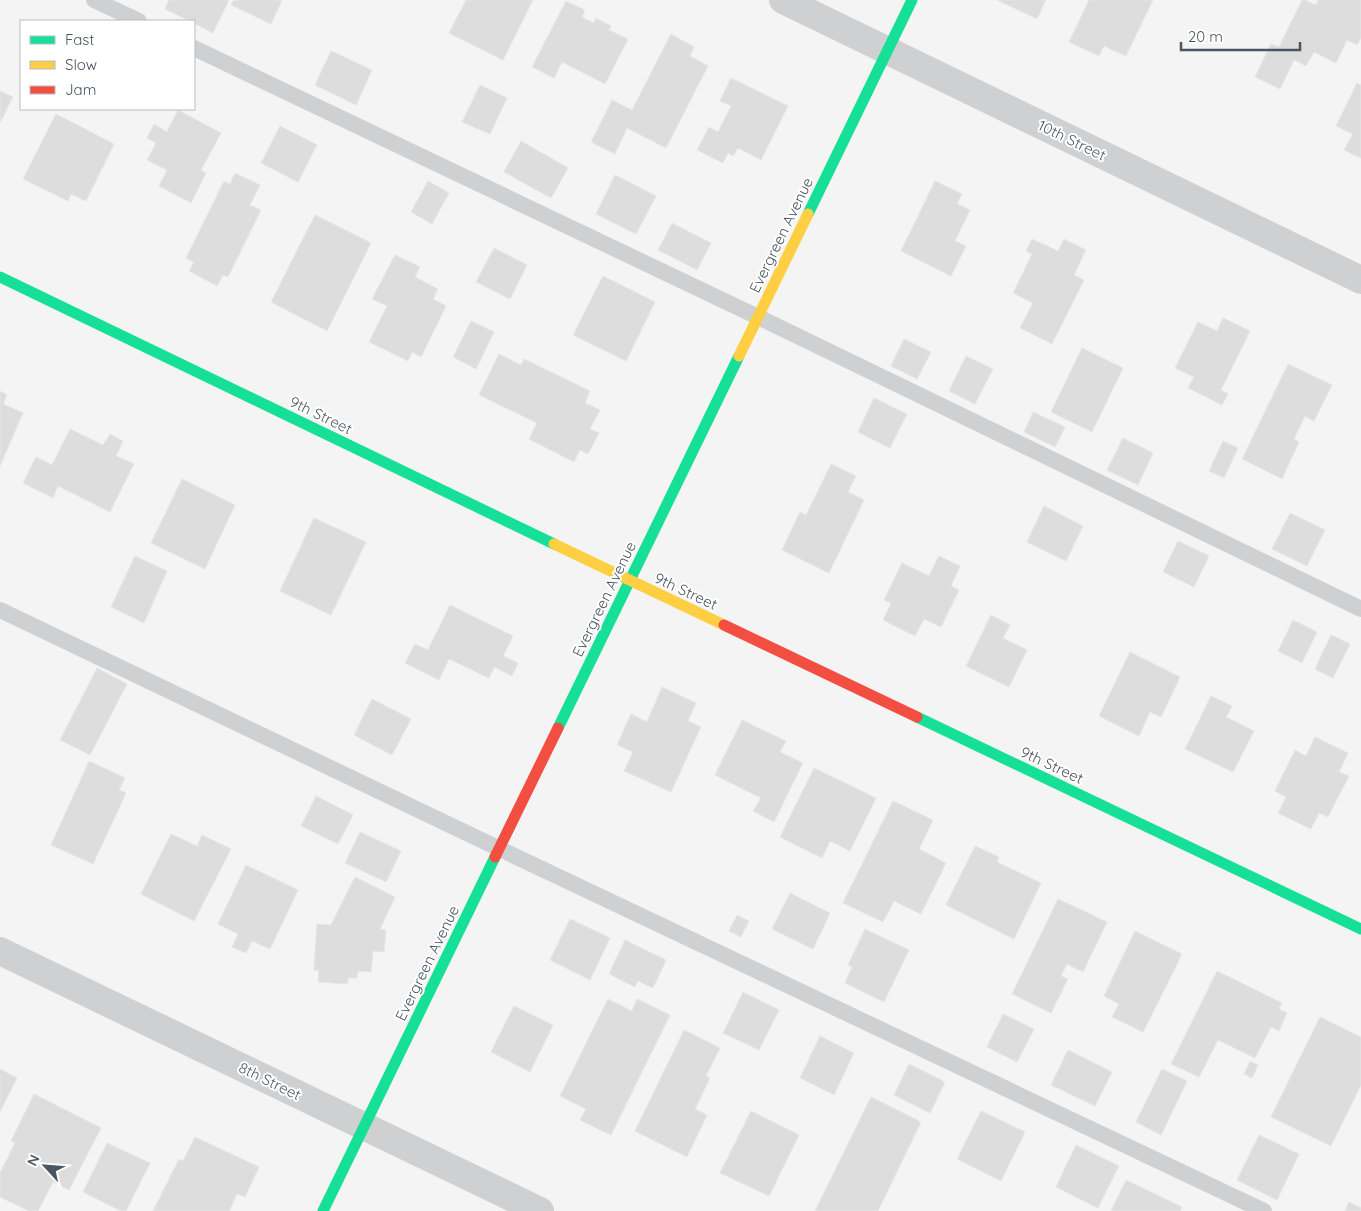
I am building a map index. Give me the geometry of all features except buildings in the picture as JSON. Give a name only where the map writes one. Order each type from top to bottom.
[{"type":"street","name":"10th Street","points":[[783,0],[1361,280]]},
{"type":"street","name":"Evergreen Avenue","points":[[323,1211],[912,0]]},
{"type":"street","name":"9th Street","points":[[0,277],[1361,929]]},
{"type":"street","name":"8th Street","points":[[0,951],[540,1211]]},
{"type":"lane","points":[[94,0],[137,20]]},
{"type":"lane","points":[[195,48],[758,317],[1361,609]]},
{"type":"lane","points":[[0,610],[1264,1211]]},
{"type":"traffic: fast","points":[[808,214],[912,0]]},
{"type":"traffic: fast","points":[[0,277],[554,544]]},
{"type":"traffic: fast","points":[[558,728],[739,356]]},
{"type":"traffic: fast","points":[[917,717],[1361,929]]},
{"type":"traffic: fast","points":[[323,1211],[495,857]]},
{"type":"traffic: slow","points":[[739,356],[808,214]]},
{"type":"traffic: slow","points":[[554,544],[724,625]]},
{"type":"traffic: jam","points":[[724,625],[917,717]]},
{"type":"traffic: jam","points":[[495,857],[558,728]]}]
